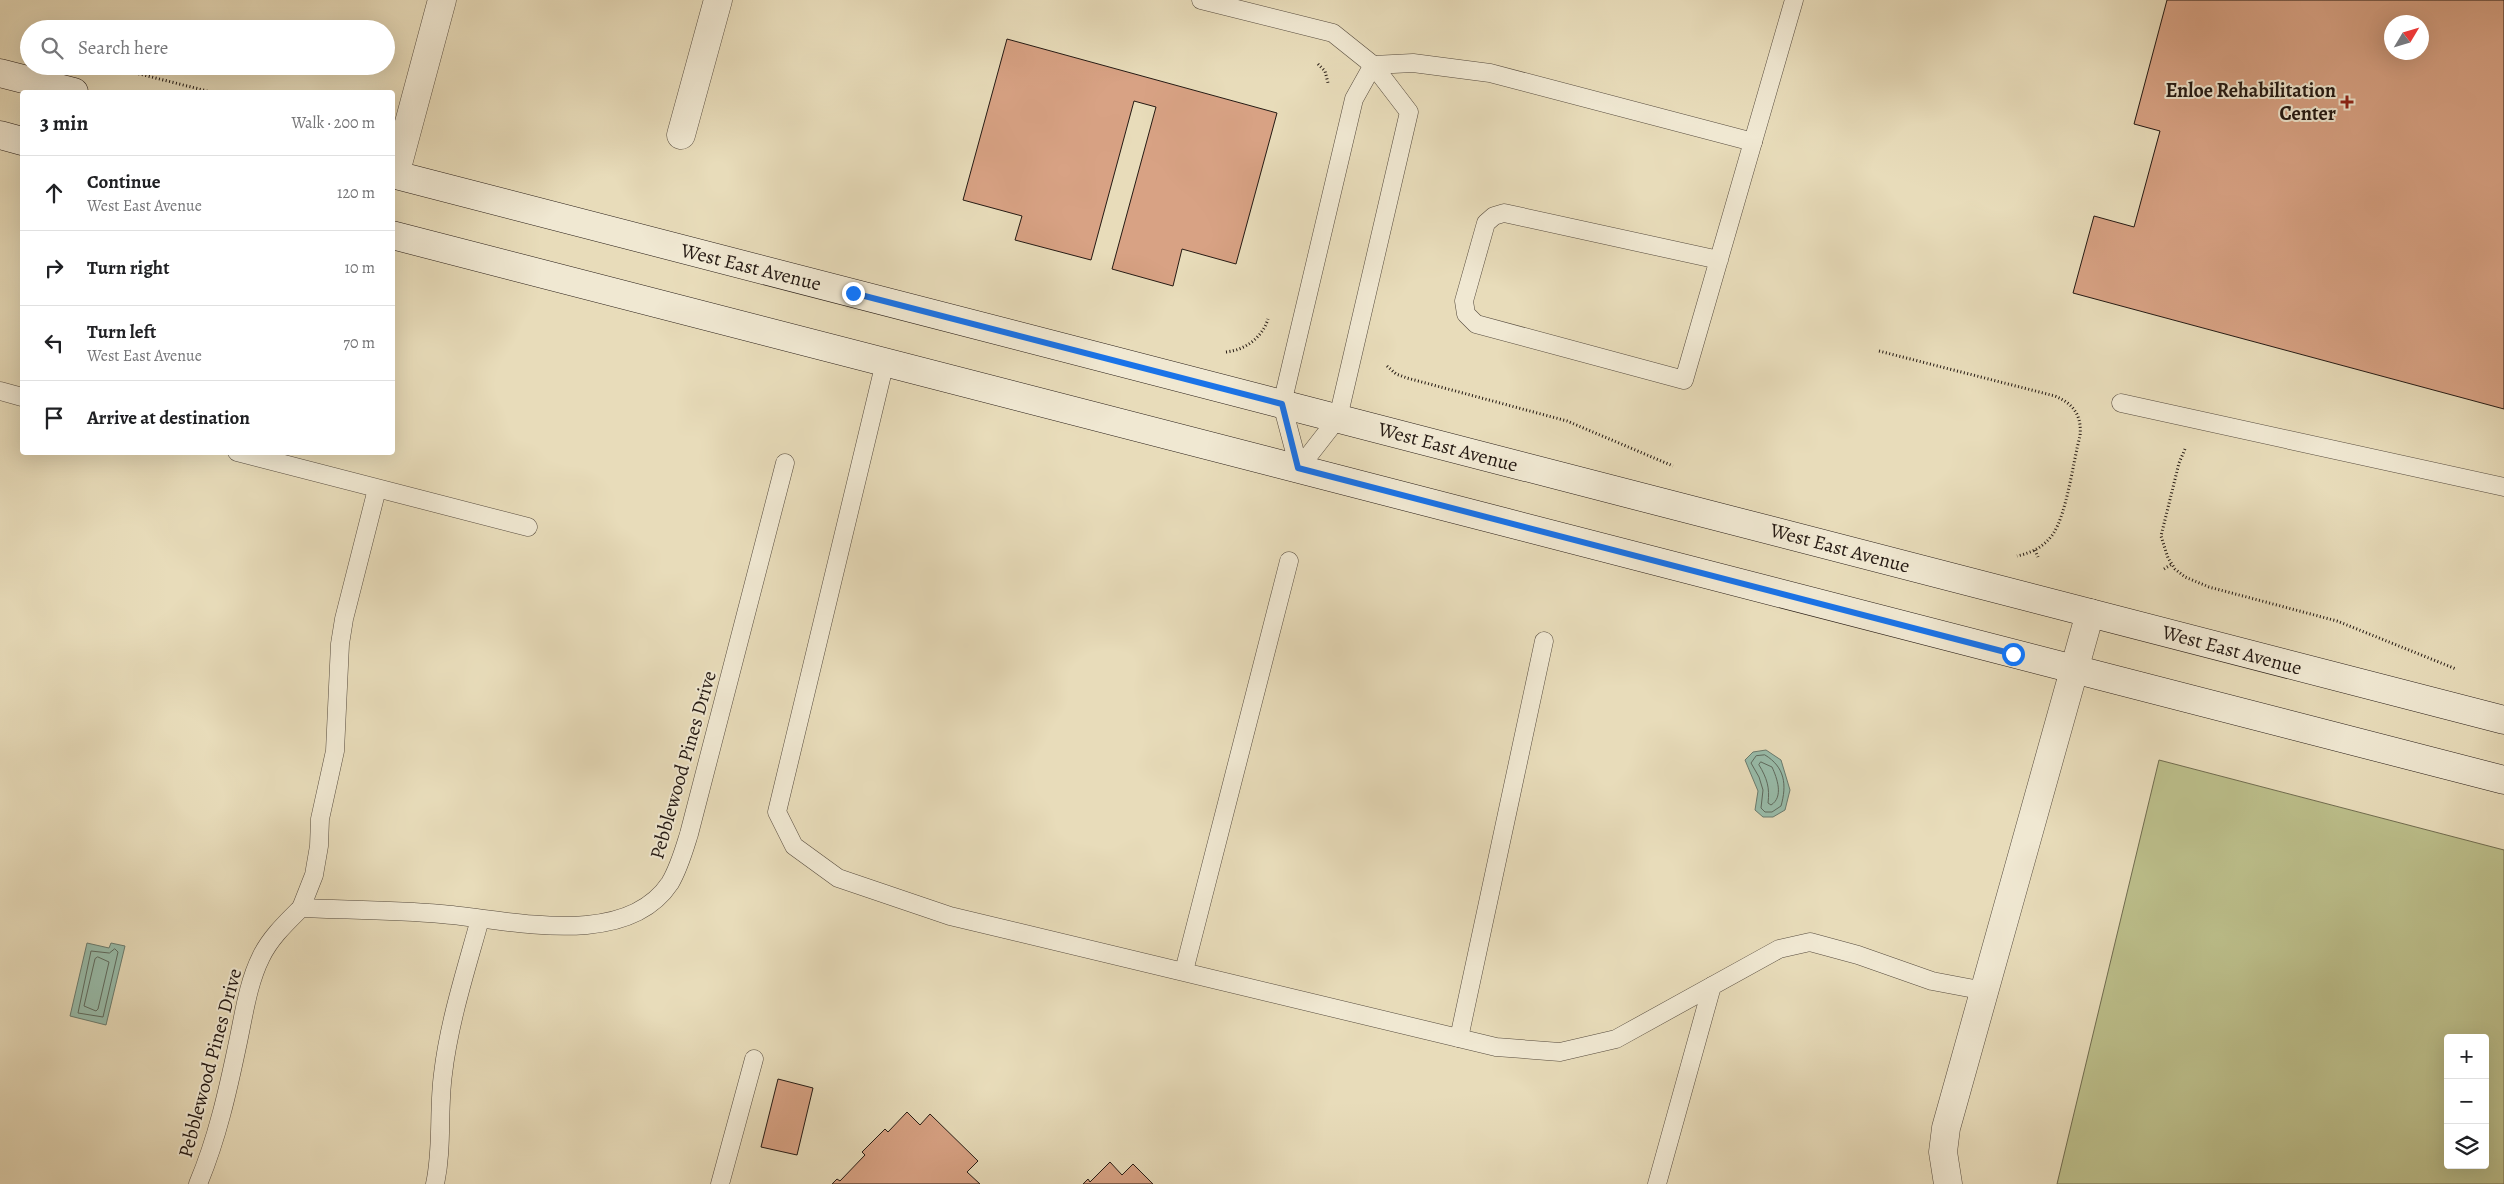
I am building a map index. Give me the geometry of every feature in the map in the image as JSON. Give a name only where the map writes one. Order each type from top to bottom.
[{"type":"main road","points":[[395,170],[442,0]]},
{"type":"main road","points":[[681,135],[718,0]]},
{"type":"main road","points":[[0,74],[66,90]]},
{"type":"main road","points":[[0,135],[20,140]]},
{"type":"main road","name":"West East Avenue","points":[[395,174],[2504,720]]},
{"type":"main road","points":[[395,236],[2504,780]]},
{"type":"main road","points":[[1948,1184],[1943,1152],[1946,1128],[2090,613]]},
{"type":"lane","points":[[1201,0],[1333,33],[1373,65],[1409,112],[1338,418],[1298,468]]},
{"type":"lane","points":[[1719,260],[1504,213],[1494,216],[1486,223],[1464,301],[1466,314],[1476,324],[1684,380],[1719,260],[1794,0]]},
{"type":"lane","points":[[1373,65],[1413,63],[1490,73],[1753,142]]},
{"type":"lane","points":[[1298,468],[1282,404],[1354,100],[1373,65]]},
{"type":"lane","points":[[885,362],[777,812],[794,846],[838,878],[950,916],[1496,1047],[1560,1052],[1616,1039],[1779,949],[1810,942],[1858,955],[1932,981],[1984,992]]},
{"type":"lane","points":[[0,390],[20,395]]},
{"type":"lane","points":[[2122,402],[2504,487]]},
{"type":"lane","points":[[248,455],[528,527]]},
{"type":"lane","name":"Pebblewood Pines Drive","points":[[301,908],[442,914],[563,927],[595,924],[624,918],[650,904],[670,884],[681,860],[786,463]]},
{"type":"lane","name":"Pebblewood Pines Drive","points":[[198,1184],[208,1160],[231,1077],[250,988],[260,958],[278,932],[301,908],[314,875],[319,846],[320,819],[335,751],[340,644],[344,619],[377,489]]},
{"type":"lane","points":[[1184,971],[1289,561]]},
{"type":"lane","points":[[1459,1038],[1544,641]]},
{"type":"lane","points":[[435,1184],[441,1146],[440,1100],[443,1072],[451,1027],[480,919]]},
{"type":"lane","points":[[1657,1184],[1712,986]]},
{"type":"lane","points":[[720,1184],[754,1058]]},
{"type":"path","points":[[1318,64],[1325,71],[1328,85]]},
{"type":"path","points":[[144,75],[203,90]]},
{"type":"path","points":[[1220,352],[1234,351],[1253,341],[1262,332],[1271,313]]},
{"type":"path","points":[[1879,351],[2055,396],[2073,407],[2081,426],[2062,508],[2052,535],[2035,550],[2009,556]]},
{"type":"path","points":[[1387,366],[1396,374],[1407,378],[1567,421],[1681,470]]},
{"type":"path","points":[[2188,446],[2179,463],[2161,536],[2175,569],[2193,582],[2337,621],[2459,670]]},
{"type":"path","points":[[2035,550],[2038,557]]},
{"type":"path","points":[[2164,569],[2172,564]]},
{"type":"green space","points":[[2159,760],[2504,850],[2504,1184],[2057,1184]]},
{"type":"water","points":[[1766,750],[1781,760],[1790,790],[1785,810],[1773,817],[1763,817],[1755,810],[1758,791],[1745,760],[1753,752]]},
{"type":"water","points":[[87,943],[109,948],[111,943],[125,946],[106,1025],[70,1016]]},
{"type":"building","points":[[2167,0],[2504,0],[2504,409],[2073,293],[2094,216],[2134,227],[2160,131],[2134,124]]},
{"type":"building","points":[[1007,39],[1277,113],[1236,264],[1182,249],[1173,286],[1112,269],[1156,107],[1134,101],[1091,260],[1015,240],[1022,216],[963,200]]},
{"type":"building","points":[[778,1079],[813,1088],[797,1155],[761,1147]]},
{"type":"building","points":[[907,1112],[920,1125],[930,1114],[978,1161],[967,1172],[980,1184],[832,1184],[837,1179],[840,1181],[865,1155],[862,1152],[885,1129],[888,1132]]},
{"type":"building","points":[[1110,1162],[1122,1175],[1133,1164],[1153,1184],[1083,1184],[1088,1179],[1090,1182]]},
{"type":"place","name":"Enloe Rehabilitation Center","points":[[2347,102]]},
{"type":"route","points":[[853,293],[1282,404],[1298,468],[2013,654]]}]
